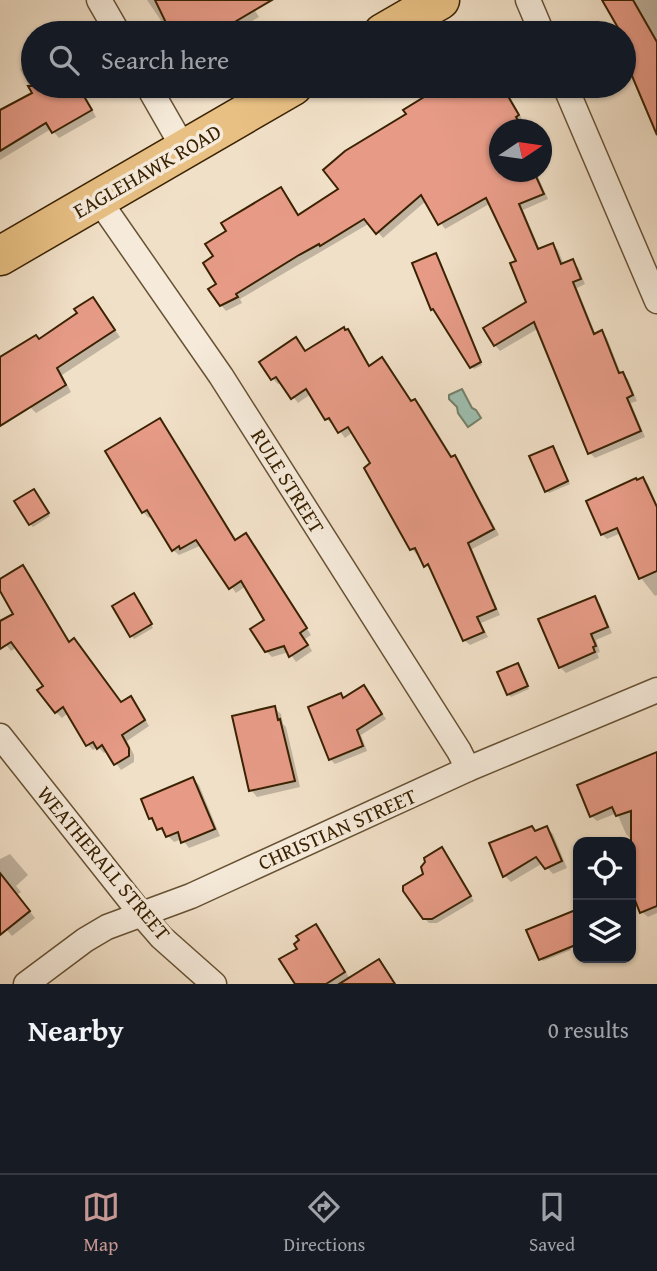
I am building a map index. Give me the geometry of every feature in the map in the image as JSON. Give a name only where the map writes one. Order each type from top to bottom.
[{"type":"main road","points":[[404,21],[440,0]]},
{"type":"main road","name":"EAGLEHAWK ROAD","points":[[0,257],[272,98]]},
{"type":"street","points":[[99,0],[111,21]]},
{"type":"street","points":[[528,0],[537,21]]},
{"type":"street","points":[[155,98],[184,149]]},
{"type":"street","points":[[570,98],[657,301]]},
{"type":"street","name":"RULE STREET","points":[[98,199],[227,386],[460,751],[468,769]]},
{"type":"street","name":"CHRISTIAN STREET","points":[[26,984],[96,933],[191,896],[468,769],[657,690]]},
{"type":"street","name":"WEATHERALL STREET","points":[[0,736],[142,915],[161,937],[214,984]]},
{"type":"shaded area","points":[[462,389],[481,418],[468,427],[457,407],[449,399],[449,395]]},
{"type":"building","points":[[155,0],[272,0],[236,21],[165,21]]},
{"type":"building","points":[[602,0],[633,0],[657,42],[657,135],[636,85],[636,21],[614,21]]},
{"type":"building","points":[[23,98],[85,98],[92,110],[52,133],[46,123],[0,151],[0,110]]},
{"type":"building","points":[[422,98],[509,98],[519,115],[517,119],[489,119],[489,182],[539,182],[544,194],[519,204],[538,249],[553,243],[561,264],[573,259],[581,279],[573,282],[594,334],[602,330],[619,373],[623,372],[633,395],[627,398],[641,431],[588,454],[534,322],[494,346],[483,328],[526,302],[510,263],[516,261],[486,198],[438,225],[421,195],[376,234],[364,219],[320,246],[319,244],[299,255],[236,294],[238,297],[220,306],[208,289],[216,284],[203,263],[213,256],[205,244],[226,231],[221,223],[281,187],[298,215],[338,189],[323,170],[345,151],[406,114],[403,110]]},
{"type":"building","points":[[436,253],[481,362],[470,368],[433,309],[431,310],[412,263]]},
{"type":"building","points":[[93,297],[115,330],[57,368],[66,385],[0,426],[0,357],[36,335],[39,339],[77,313],[74,309]]},
{"type":"building","points":[[344,327],[345,330],[348,329],[369,366],[382,357],[411,401],[415,399],[451,457],[455,455],[494,529],[468,543],[496,609],[477,617],[484,632],[463,641],[428,564],[424,567],[415,548],[410,550],[364,468],[370,463],[348,427],[338,433],[329,418],[325,420],[306,389],[291,399],[276,377],[271,380],[259,362],[296,337],[305,351]]},
{"type":"building","points":[[160,418],[235,540],[246,533],[307,628],[300,633],[308,645],[289,657],[284,646],[265,652],[250,629],[264,620],[241,581],[229,589],[196,540],[172,551],[147,510],[142,513],[105,451]]},
{"type":"building","points":[[553,446],[568,481],[545,492],[529,456]]},
{"type":"building","points":[[643,477],[657,507],[657,571],[639,579],[617,528],[601,535],[586,501]]},
{"type":"building","points":[[34,489],[49,513],[29,525],[14,501]]},
{"type":"building","points":[[23,565],[69,642],[74,638],[121,702],[131,696],[145,720],[122,735],[129,748],[129,756],[114,765],[102,745],[97,749],[93,742],[86,746],[63,707],[55,713],[37,690],[43,686],[11,642],[0,649],[0,621],[13,614],[0,591],[0,579]]},
{"type":"building","points":[[134,593],[152,624],[130,637],[112,606]]},
{"type":"building","points":[[595,596],[608,627],[591,634],[596,646],[593,647],[595,652],[559,668],[538,619]]},
{"type":"building","points":[[518,663],[528,686],[507,695],[497,672]]},
{"type":"building","points":[[364,685],[382,714],[357,730],[363,746],[329,760],[308,707],[341,693],[343,698]]},
{"type":"building","points":[[275,706],[295,781],[249,791],[232,716]]},
{"type":"building","points":[[657,752],[657,906],[640,913],[636,903],[636,837],[631,837],[631,811],[616,816],[612,807],[590,817],[577,785]]},
{"type":"building","points":[[193,777],[215,829],[181,843],[178,832],[166,837],[162,828],[157,830],[141,799]]},
{"type":"building","points":[[532,826],[535,831],[547,826],[562,861],[545,869],[536,857],[503,877],[489,843]]},
{"type":"building","points":[[442,847],[471,896],[432,919],[423,919],[403,891],[403,886],[423,874],[421,867],[425,862],[424,858]]},
{"type":"building","points":[[0,873],[30,911],[0,935]]},
{"type":"building","points":[[573,911],[573,946],[539,960],[526,930]]},
{"type":"building","points":[[316,924],[345,972],[326,984],[295,984],[279,959],[297,949],[294,944],[299,940],[296,936]]},
{"type":"building","points":[[379,959],[395,984],[339,984]]}]
